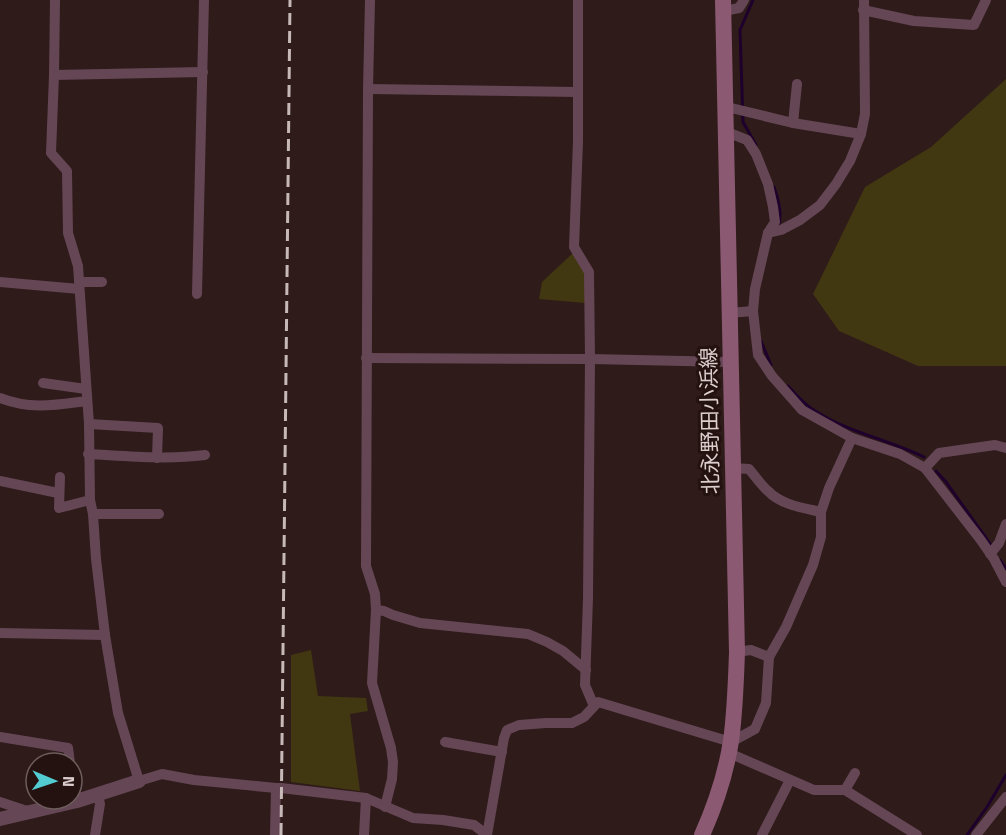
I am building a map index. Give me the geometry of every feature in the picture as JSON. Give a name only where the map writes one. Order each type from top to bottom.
[{"type":"main road","name":"北永野田小浜線","points":[[702,835],[714,807],[730,748],[735,706],[737,652],[729,314],[727,132],[731,108],[724,5]]},
{"type":"street","points":[[55,0],[51,153],[67,171],[68,233],[78,266],[87,401],[90,500],[105,635],[118,713],[139,781]]},
{"type":"street","points":[[197,294],[204,0]]},
{"type":"street","points":[[370,0],[366,566],[375,594],[376,610],[372,683],[393,762],[392,779],[385,807]]},
{"type":"street","points":[[578,0],[574,247],[589,272],[588,598],[585,685],[594,706]]},
{"type":"street","points":[[724,5],[739,8],[744,0]]},
{"type":"street","points":[[768,233],[781,230],[800,220],[820,205],[850,161],[861,134],[865,114],[863,5],[914,21],[974,25],[986,0]]},
{"type":"street","points":[[54,75],[203,72]]},
{"type":"street","points":[[793,123],[797,84]]},
{"type":"street","points":[[368,89],[578,92]]},
{"type":"street","points":[[731,108],[793,123],[861,134]]},
{"type":"street","points":[[727,132],[747,140],[756,154],[768,184],[775,222],[768,233],[754,289],[753,311],[758,355],[772,376],[802,411],[852,438],[900,454],[925,468],[990,554],[1006,582]]},
{"type":"street","points":[[0,282],[79,285],[102,282]]},
{"type":"street","points":[[729,314],[753,311]]},
{"type":"street","points":[[366,358],[730,362]]},
{"type":"street","points":[[43,383],[86,389]]},
{"type":"street","points":[[0,398],[15,404],[52,406],[87,401]]},
{"type":"street","points":[[88,424],[158,428],[157,458]]},
{"type":"street","points":[[730,748],[755,729],[766,703],[769,657],[786,627],[813,565],[821,537],[821,512],[829,488],[852,438]]},
{"type":"street","points":[[925,468],[939,453],[995,445],[1006,448]]},
{"type":"street","points":[[88,454],[157,458],[205,455]]},
{"type":"street","points":[[733,468],[749,469],[768,492],[777,499],[821,512]]},
{"type":"street","points":[[60,477],[59,508],[90,500]]},
{"type":"street","points":[[0,481],[58,493]]},
{"type":"street","points":[[93,514],[159,514]]},
{"type":"street","points":[[990,554],[999,543],[1006,524]]},
{"type":"street","points":[[376,610],[420,623],[528,634],[563,651],[586,670]]},
{"type":"street","points":[[0,633],[105,635]]},
{"type":"street","points":[[737,652],[751,650],[769,657]]},
{"type":"street","points":[[84,799],[162,774],[194,780],[366,798],[413,818],[474,825],[487,835],[507,730],[519,725],[572,723],[584,717],[598,702],[730,748],[814,790],[845,790],[917,835]]},
{"type":"street","points":[[0,737],[68,748],[68,751]]},
{"type":"street","points":[[445,742],[502,752]]},
{"type":"street","points":[[845,790],[855,773]]},
{"type":"street","points":[[762,835],[790,780]]},
{"type":"street","points":[[275,835],[276,788]]},
{"type":"street","points":[[96,835],[100,804],[98,795]]},
{"type":"street","points":[[976,835],[1006,796]]},
{"type":"street","points":[[364,835],[366,798]]},
{"type":"street","points":[[0,802],[30,812]]},
{"type":"street","points":[[0,819],[34,811]]},
{"type":"shaded area","points":[[1006,79],[1006,366],[918,366],[839,331],[813,294],[865,187],[931,147]]},
{"type":"shaded area","points":[[574,252],[585,274],[585,303],[539,299],[542,282]]},
{"type":"shaded area","points":[[311,650],[318,696],[366,698],[368,711],[350,714],[360,791],[291,782],[291,655]]},
{"type":"waterway","points":[[753,0],[740,30],[743,122],[756,145]]},
{"type":"waterway","points":[[774,187],[780,210],[779,224]]},
{"type":"waterway","points":[[761,341],[771,365]]},
{"type":"waterway","points":[[788,386],[805,404],[825,417],[924,457]]},
{"type":"waterway","points":[[936,471],[991,545]]},
{"type":"waterway","points":[[1000,560],[1006,569]]},
{"type":"waterway","points":[[967,835],[1006,775]]},
{"type":"railway","points":[[281,835],[290,0]]}]
